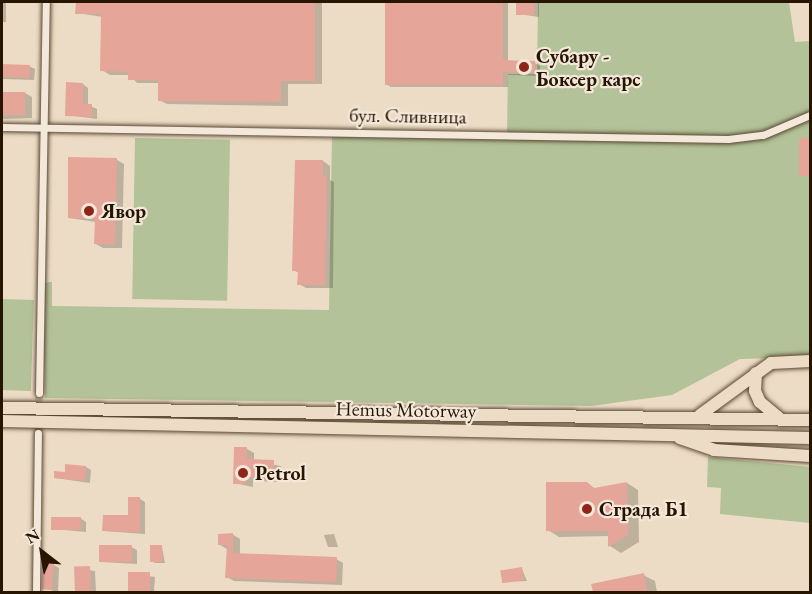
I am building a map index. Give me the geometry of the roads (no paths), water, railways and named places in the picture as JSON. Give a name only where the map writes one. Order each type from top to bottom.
[{"type":"highway","points":[[699,416],[756,373],[779,361],[810,362]]},
{"type":"highway","points":[[756,373],[755,391],[760,402],[779,418]]},
{"type":"highway","name":"Hemus Motorway","points":[[2,408],[699,416],[810,420]]},
{"type":"highway","name":"Hemus Motorway","points":[[2,421],[810,438]]},
{"type":"highway","points":[[668,434],[714,450],[810,456]]},
{"type":"street","points":[[39,393],[46,2]]},
{"type":"street","name":"бул. Сливница","points":[[2,127],[728,139],[763,135],[810,116]]},
{"type":"street","points":[[36,592],[38,433]]},
{"type":"tunnel","points":[[38,433],[39,393]]},
{"type":"place","name":"Субару - Боксер карс","points":[[524,67]]},
{"type":"place","name":"Явор","points":[[89,211]]},
{"type":"place","name":"Petrol","points":[[243,473]]},
{"type":"place","name":"Сграда Б1","points":[[587,509]]}]
